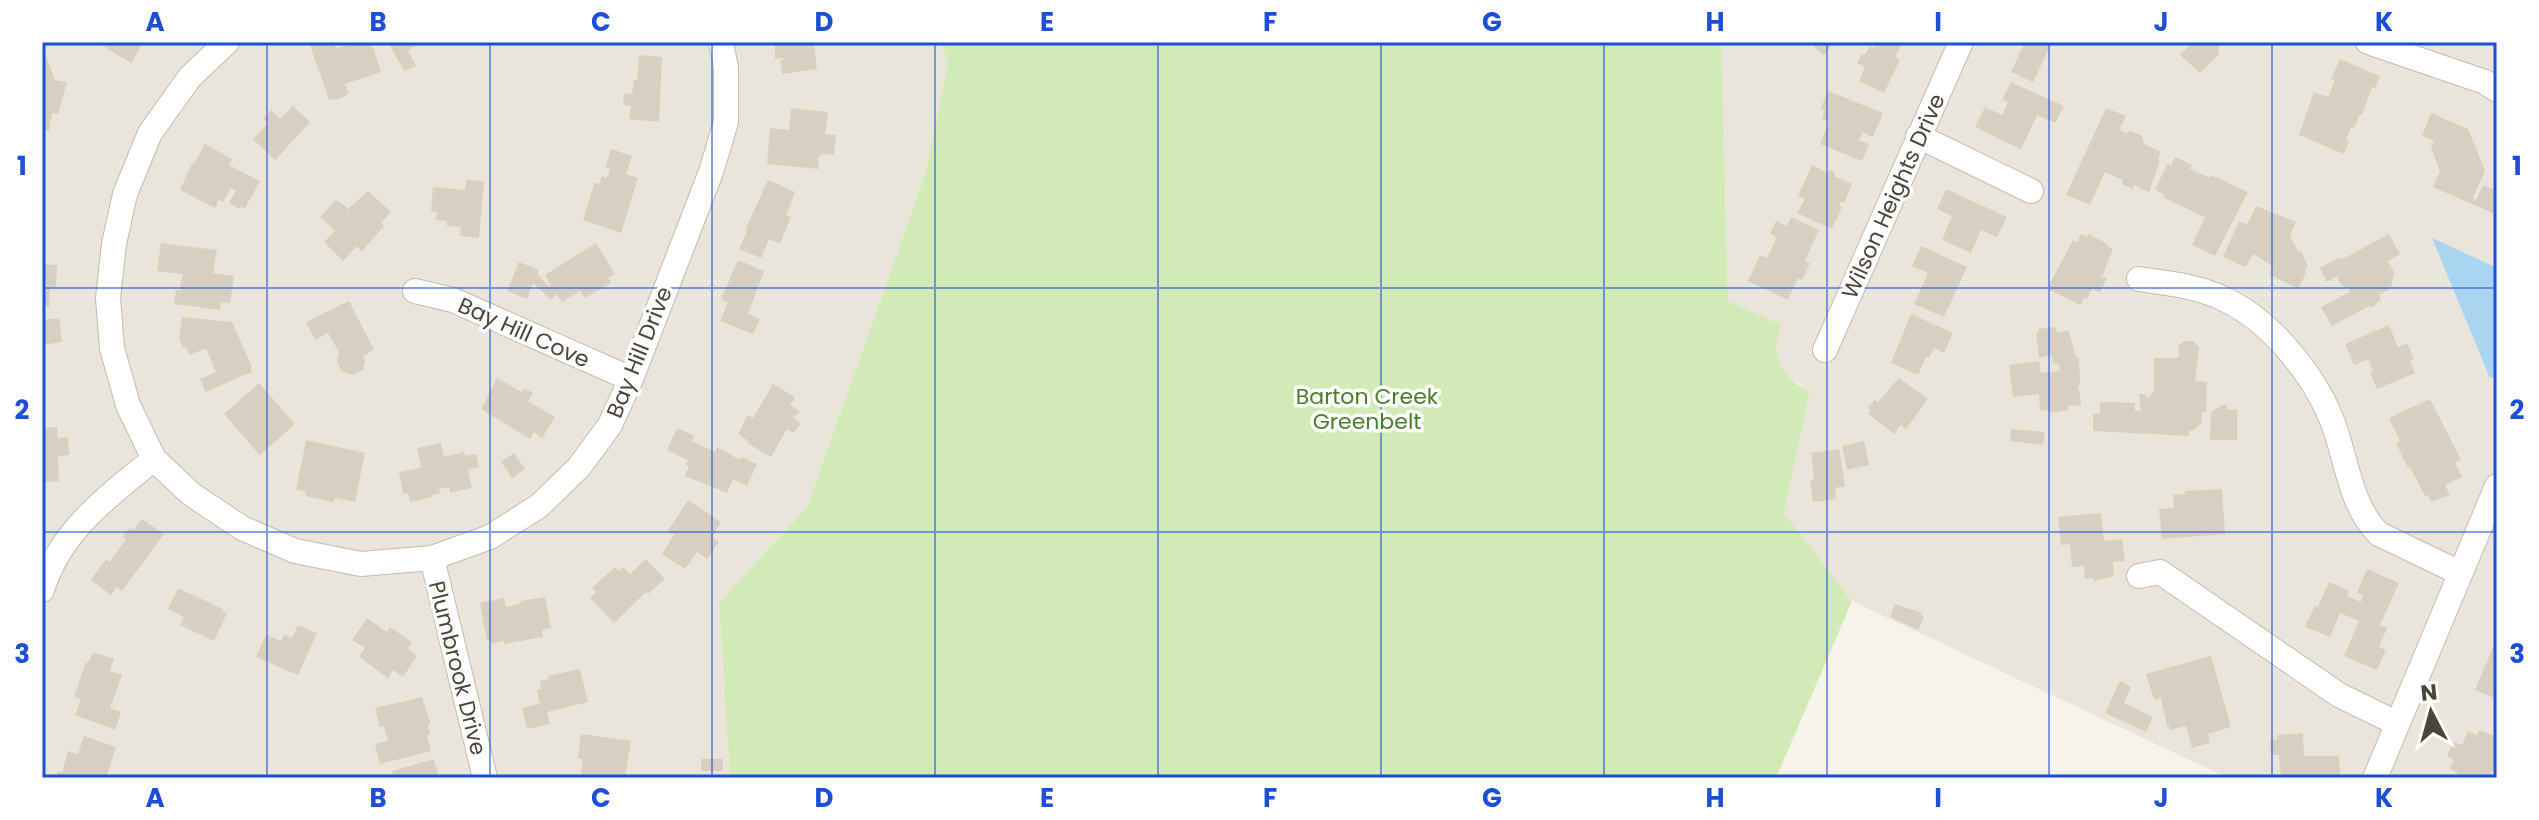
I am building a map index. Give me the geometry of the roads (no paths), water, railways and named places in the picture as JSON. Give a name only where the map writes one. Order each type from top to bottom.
[{"type":"street","points":[[42,590],[49,568],[76,525],[154,459],[128,405],[112,348],[108,298],[114,244],[125,194],[150,133],[190,77],[227,42]]},
{"type":"street","name":"Bay Hill Drive","points":[[154,459],[191,494],[242,528],[295,551],[361,564],[432,558],[490,537],[539,506],[579,467],[610,425],[631,379],[711,172],[726,122],[726,68],[721,42]]},
{"type":"street","name":"Wilson Heights Drive","points":[[1825,350],[1961,42]]},
{"type":"street","points":[[2368,42],[2485,82],[2497,90]]},
{"type":"street","points":[[1918,136],[2031,191]]},
{"type":"street","points":[[2139,279],[2183,286],[2222,298],[2260,321],[2295,357],[2335,425],[2358,504],[2372,527],[2379,534],[2460,573]]},
{"type":"street","name":"Bay Hill Cove","points":[[415,291],[453,300],[631,379]]},
{"type":"street","points":[[2375,778],[2497,486]]},
{"type":"street","name":"Plumbrook Drive","points":[[432,558],[485,778]]},
{"type":"street","points":[[2139,576],[2160,572],[2339,695],[2396,723]]},
{"type":"water","points":[[2432,238],[2497,268],[2497,375],[2490,378]]},
{"type":"park label","name":"Barton Creek Greenbelt","points":[[1367,408]]}]
